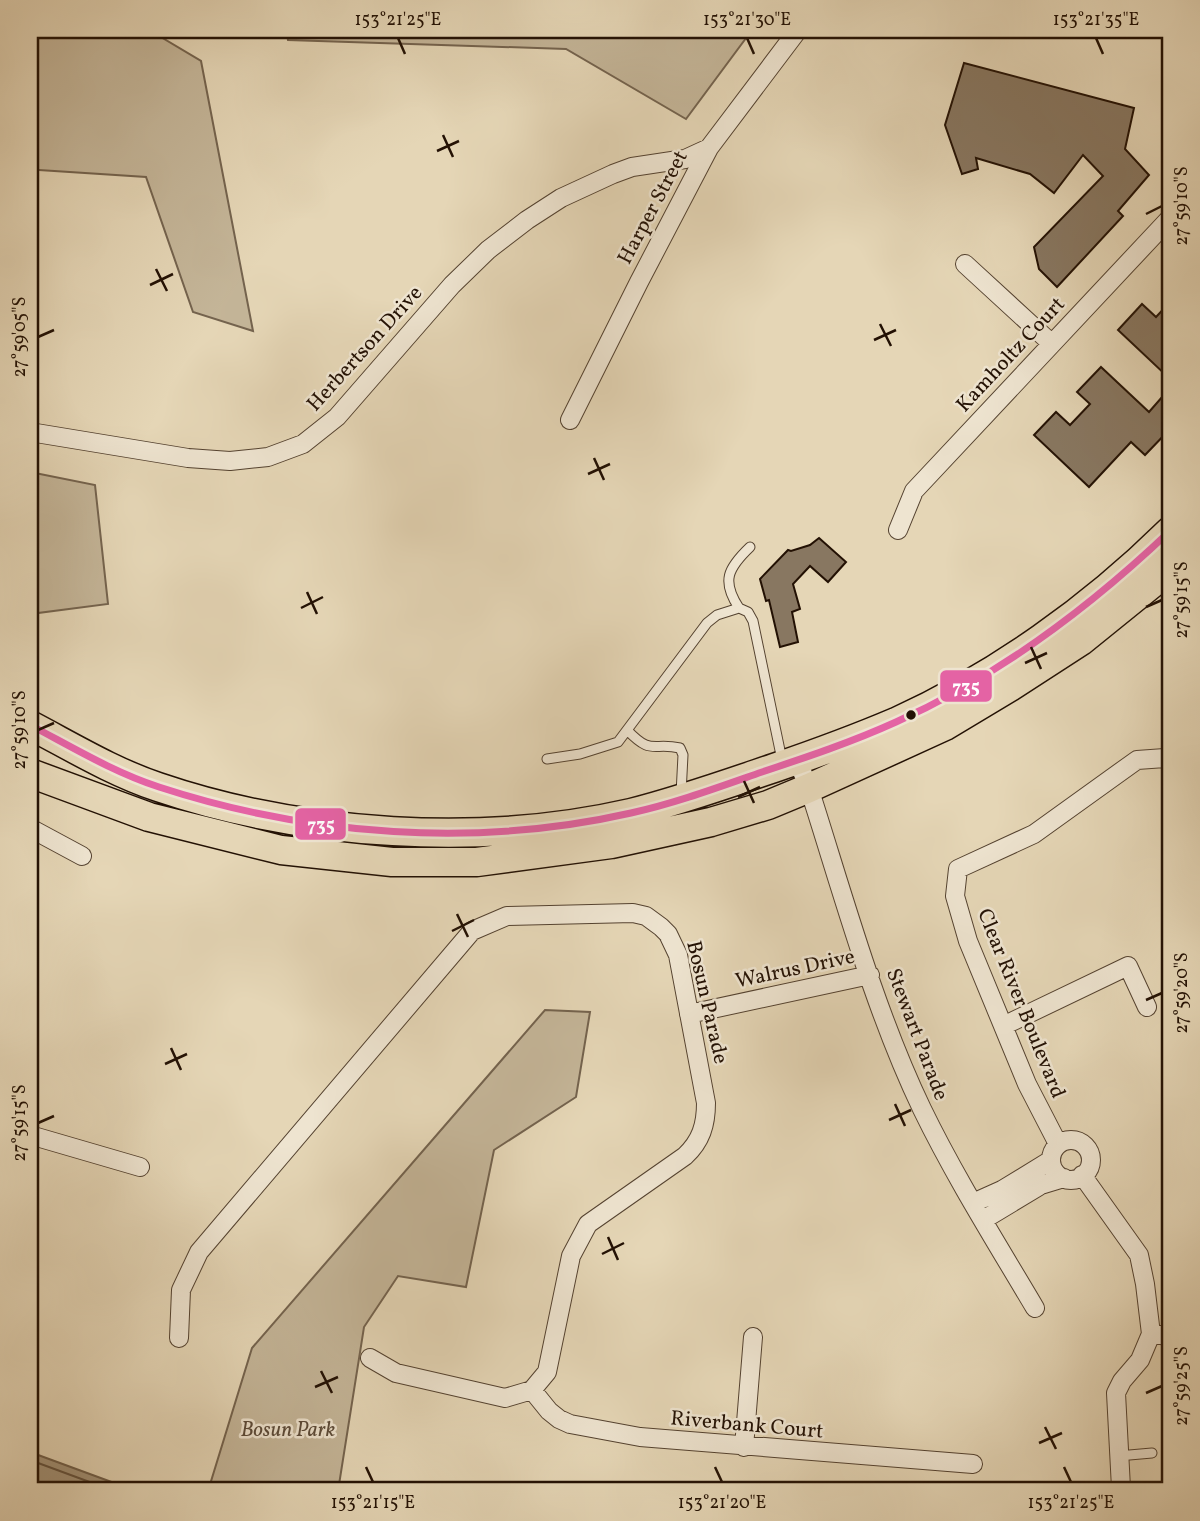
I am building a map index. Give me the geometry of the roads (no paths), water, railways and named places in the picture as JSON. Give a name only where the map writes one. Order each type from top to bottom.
[{"type":"main road","points":[[30,725],[102,763],[158,787],[263,816],[360,828],[485,832],[545,827],[631,813],[790,763],[896,721],[995,668],[1093,600],[1123,576],[1170,531]]},
{"type":"main road","points":[[30,773],[149,817],[281,850],[392,862],[477,862],[611,844],[711,822],[768,805],[945,726],[1081,641],[1170,569]]},
{"type":"street","name":"Harper Street","points":[[570,421],[709,148],[797,30]]},
{"type":"street","name":"Herbertson Drive","points":[[30,432],[188,458],[230,461],[268,457],[303,444],[337,417],[452,285],[488,250],[527,220],[561,198],[632,167],[685,159],[709,148]]},
{"type":"street","name":"Kamholtz Court","points":[[898,530],[914,491],[1170,218]]},
{"type":"street","points":[[965,264],[1051,343]]},
{"type":"street","name":"Clear River Boulevard","points":[[1055,1152],[968,941],[955,896],[958,869],[1034,834],[1137,760],[1164,758],[1170,763]]},
{"type":"street","name":"Stewart Parade","points":[[790,763],[810,788],[885,1019],[922,1107],[973,1203],[1035,1308]]},
{"type":"street","points":[[30,828],[82,856]]},
{"type":"street","name":"Bosun Parade","points":[[179,1338],[181,1290],[199,1251],[472,931],[508,916],[633,913],[646,916],[661,927],[678,955],[706,1103],[705,1125],[700,1137],[685,1156],[588,1224],[571,1256],[547,1372],[532,1390]]},
{"type":"street","points":[[1005,1026],[1128,966],[1147,1006]]},
{"type":"street","name":"Walrus Drive","points":[[689,1014],[870,975]]},
{"type":"street","points":[[30,1135],[140,1167]]},
{"type":"street","points":[[973,1203],[1002,1190],[1055,1152],[1064,1141],[1076,1141],[1086,1148],[1090,1159],[1089,1166],[1073,1177],[1041,1185],[983,1220]]},
{"type":"street","points":[[1055,1152],[1055,1171],[1073,1177],[1139,1255],[1151,1334],[1140,1360],[1122,1381],[1116,1393],[1121,1488]]},
{"type":"street","points":[[1151,1334],[1170,1336]]},
{"type":"street","points":[[744,1447],[753,1337]]},
{"type":"street","points":[[370,1358],[396,1373],[505,1398],[532,1390]]},
{"type":"street","name":"Riverbank Court","points":[[532,1390],[549,1411],[570,1424],[640,1437],[973,1464]]},
{"type":"lane","points":[[750,547],[737,559],[728,575],[730,594],[739,608],[748,612],[753,621],[790,763]]},
{"type":"lane","points":[[547,759],[580,754],[618,742],[707,623],[717,615],[739,608]]},
{"type":"lane","points":[[627,730],[638,742],[652,748],[680,748],[683,755],[681,799]]},
{"type":"lane","points":[[1118,1456],[1152,1453]]},
{"type":"water","points":[[30,1452],[136,1491],[30,1491]]},
{"type":"park label","name":"Bosun Park","points":[[288,1429]]}]
